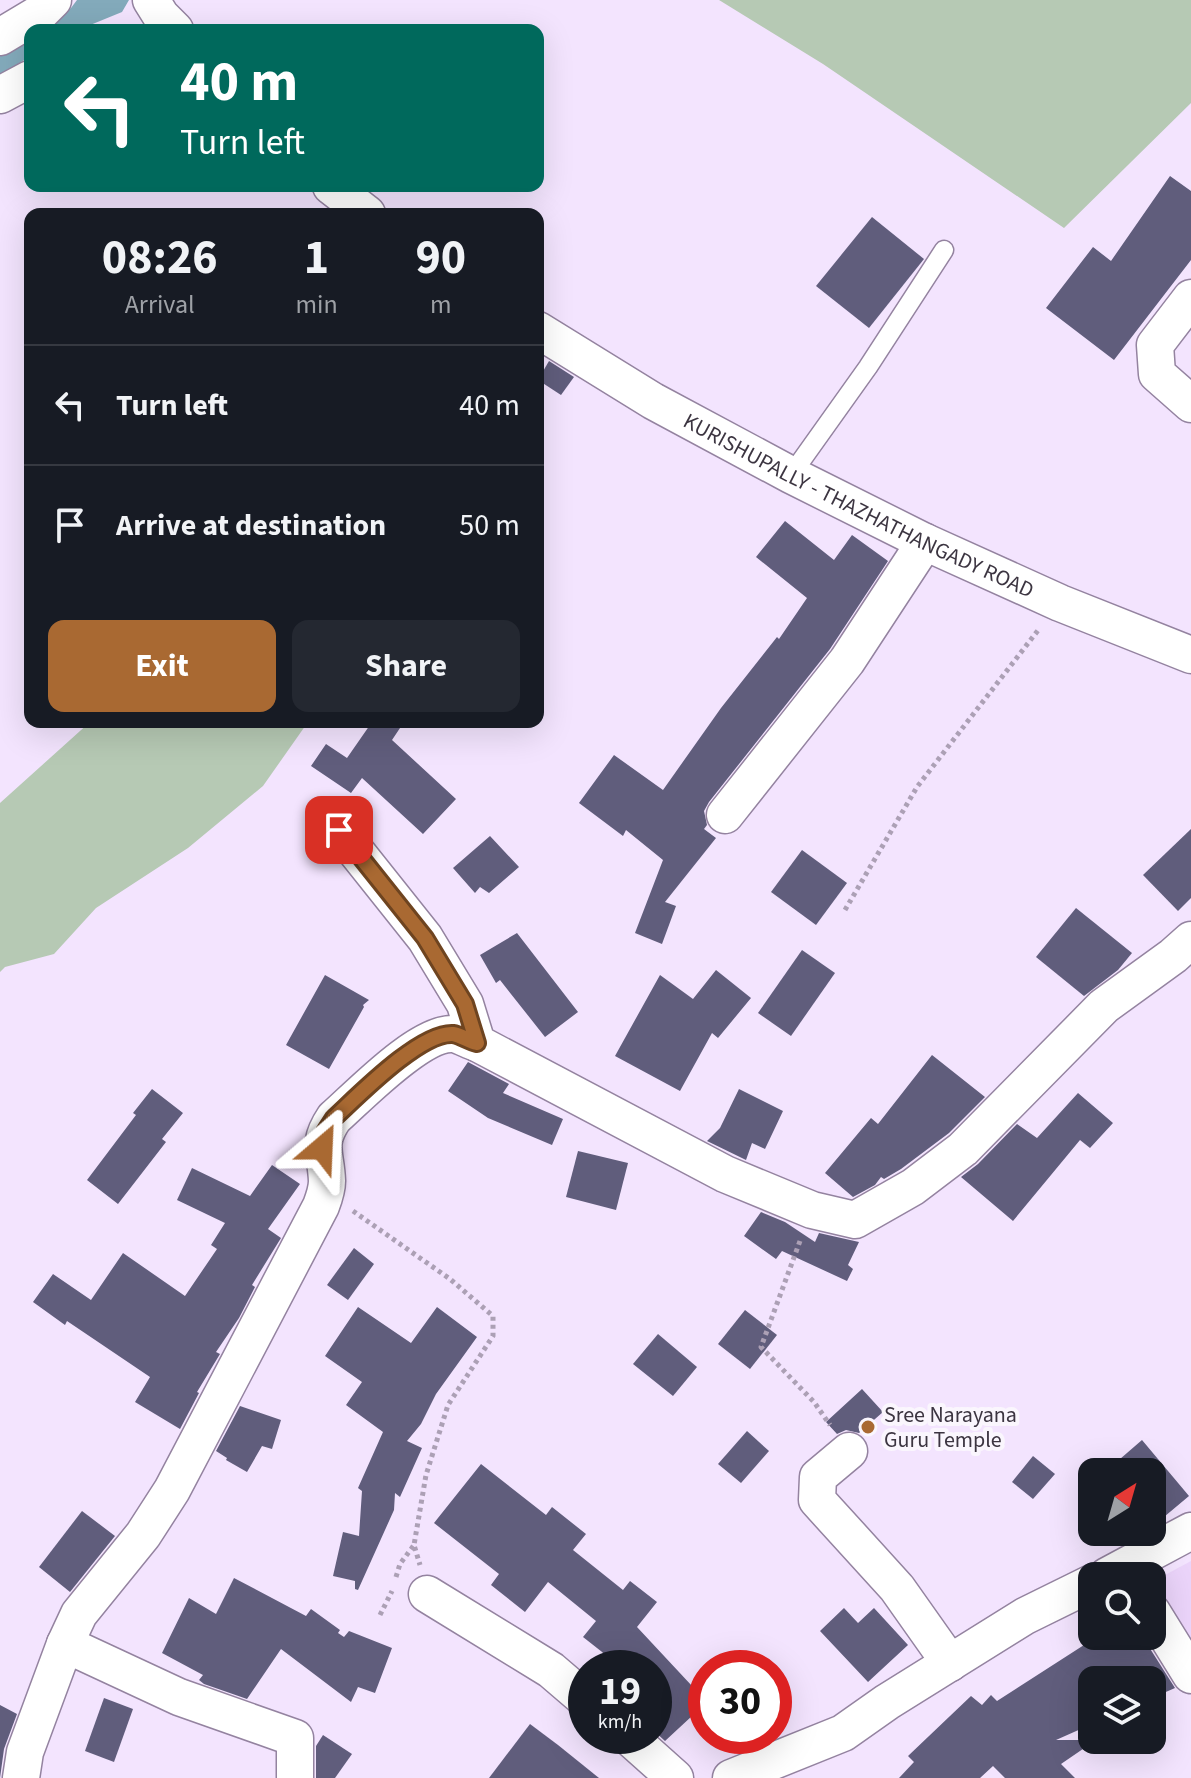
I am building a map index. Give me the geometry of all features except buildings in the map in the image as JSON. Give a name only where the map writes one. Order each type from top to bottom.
[{"type":"street","points":[[0,37],[40,13],[53,0]]},
{"type":"street","points":[[0,95],[24,82]]},
{"type":"street","points":[[339,192],[359,208]]},
{"type":"street","points":[[1191,298],[1155,345],[1157,374],[1191,404]]},
{"type":"street","name":"KURISHUPALLY - THAZHATHANGADY ROAD","points":[[544,334],[653,401],[925,542],[1060,603],[1191,655]]},
{"type":"street","points":[[725,815],[847,661],[925,542]]},
{"type":"street","points":[[339,830],[425,938],[465,1004],[477,1043]]},
{"type":"street","points":[[21,1778],[25,1752],[79,1614],[143,1535],[172,1490],[314,1219],[326,1191],[322,1148],[325,1132],[334,1118],[409,1052],[436,1037],[453,1034],[477,1043],[725,1174],[812,1210],[855,1220],[913,1187],[963,1149],[1104,1006],[1191,940]]},
{"type":"street","points":[[849,1451],[818,1477],[817,1500],[897,1588],[950,1663]]},
{"type":"street","points":[[1139,1562],[1191,1531]]},
{"type":"street","points":[[731,1778],[843,1733],[1025,1616],[1078,1590]]},
{"type":"street","points":[[427,1594],[551,1670],[568,1685]]},
{"type":"street","points":[[1166,1635],[1191,1675]]},
{"type":"street","points":[[65,1644],[179,1697],[295,1738],[295,1778]]},
{"type":"street","points":[[648,1754],[675,1778]]},
{"type":"lane","points":[[791,475],[868,367],[944,250]]},
{"type":"path","points":[[845,910],[917,787],[1060,603]]},
{"type":"path","points":[[326,1191],[450,1279],[493,1316],[493,1336],[448,1405],[426,1475],[414,1545]]},
{"type":"path","points":[[812,1210],[761,1347],[814,1402],[849,1451]]},
{"type":"path","points":[[380,1615],[391,1594]]},
{"type":"shaded area","points":[[1191,1561],[1191,1654],[1166,1608],[1166,1574]]},
{"type":"green space","points":[[719,0],[1191,0],[1191,103],[1064,228],[823,64]]},
{"type":"green space","points":[[83,728],[304,728],[263,786],[188,848],[96,908],[54,954],[5,967],[0,972],[0,803]]},
{"type":"water","points":[[77,0],[129,0],[122,12],[93,24],[46,24],[71,8]]},
{"type":"water","points":[[24,39],[24,60],[0,76],[0,55]]},
{"type":"place","name":"Sree Narayana Guru Temple","points":[[868,1427]]},
{"type":"route","points":[[322,1148],[325,1132],[334,1118],[409,1052],[436,1037],[453,1034],[477,1043],[465,1004],[425,938],[339,830]]}]
